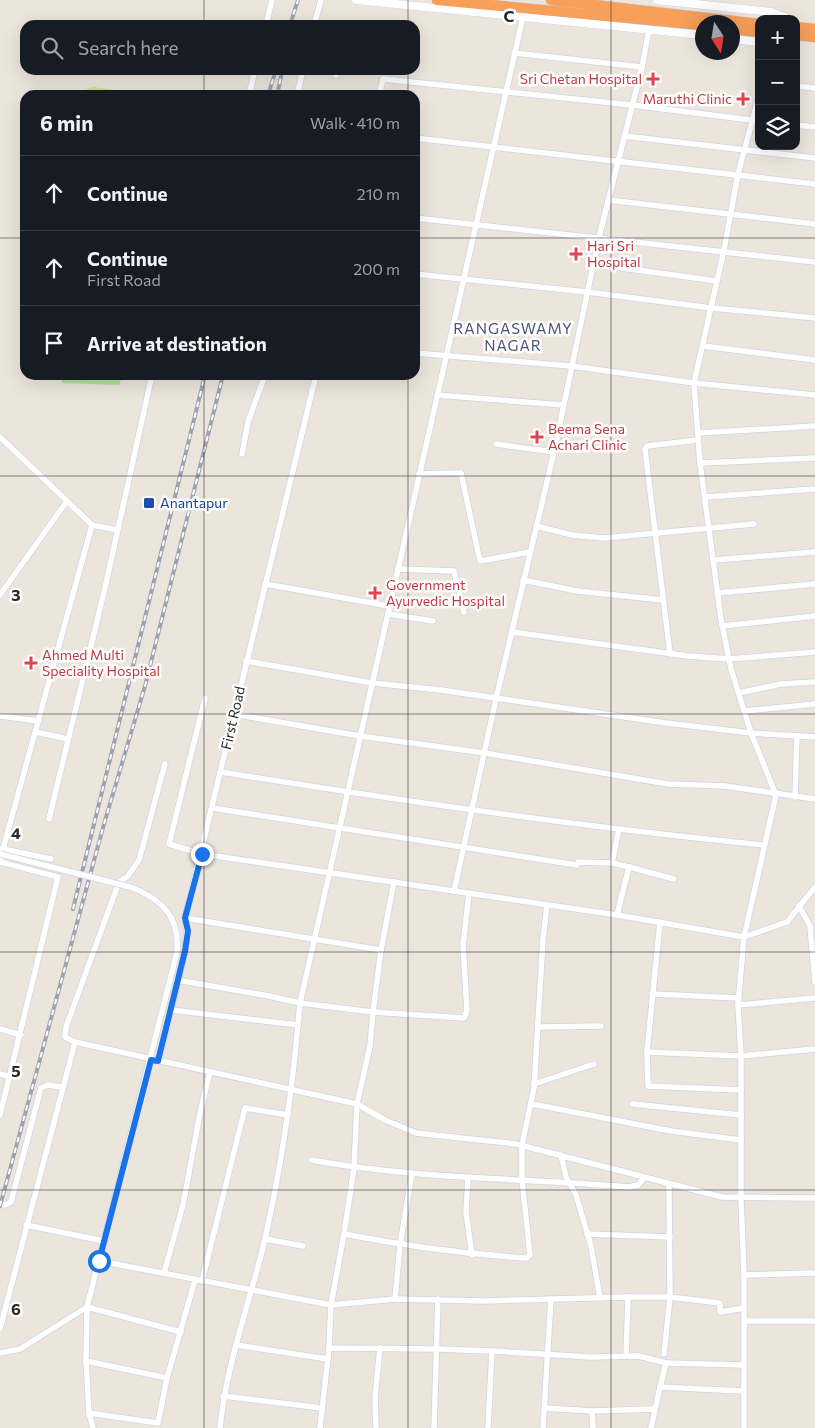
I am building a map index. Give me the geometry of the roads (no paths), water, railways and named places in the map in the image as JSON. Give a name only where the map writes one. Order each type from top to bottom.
[{"type":"highway","points":[[437,0],[755,24]]},
{"type":"highway","points":[[551,0],[679,19],[695,23]]},
{"type":"highway","points":[[800,27],[815,28]]},
{"type":"highway","points":[[740,30],[755,32]]},
{"type":"highway","points":[[800,36],[815,38]]},
{"type":"street","points":[[267,20],[272,0]]},
{"type":"street","points":[[316,20],[321,0]]},
{"type":"street","points":[[356,0],[695,34]]},
{"type":"street","points":[[657,0],[771,12],[779,15]]},
{"type":"street","points":[[220,1428],[223,1396],[265,1239],[292,1091],[300,1004],[346,792],[523,17]]},
{"type":"street","points":[[800,22],[815,28]]},
{"type":"street","points":[[454,891],[496,698],[554,452],[570,366],[599,237],[642,67],[649,30]]},
{"type":"street","points":[[800,40],[815,38]]},
{"type":"street","points":[[740,40],[755,42]]},
{"type":"street","points":[[514,53],[642,67]]},
{"type":"street","points":[[250,90],[254,75]]},
{"type":"street","points":[[298,90],[302,75]]},
{"type":"street","points":[[380,90],[383,79],[632,105],[755,121]]},
{"type":"street","points":[[800,86],[815,88]]},
{"type":"street","points":[[744,1428],[741,1056],[738,1005],[744,937],[776,795],[751,733],[729,659],[722,626],[700,463],[694,383],[718,281],[738,174],[755,124]]},
{"type":"street","points":[[800,125],[815,127]]},
{"type":"street","points":[[624,136],[815,158]]},
{"type":"street","points":[[420,139],[493,149],[618,160],[703,172],[738,174],[815,184]]},
{"type":"street","points":[[608,200],[815,224]]},
{"type":"street","points":[[420,218],[724,250],[815,262]]},
{"type":"street","points":[[593,264],[718,281]]},
{"type":"street","points":[[420,275],[815,318]]},
{"type":"street","points":[[702,346],[815,360]]},
{"type":"street","points":[[420,353],[446,357],[570,366],[694,383],[815,395]]},
{"type":"street","points":[[49,818],[151,380]]},
{"type":"street","points":[[242,454],[248,422],[263,380]]},
{"type":"street","name":"First Road","points":[[158,1061],[188,931],[185,918],[202,854],[233,714],[315,380]]},
{"type":"street","points":[[437,395],[563,405]]},
{"type":"street","points":[[698,433],[815,426]]},
{"type":"street","points":[[0,437],[7,446],[92,525],[117,530]]},
{"type":"street","points":[[670,654],[645,447],[698,440]]},
{"type":"street","points":[[496,444],[554,452]]},
{"type":"street","points":[[0,447],[7,446]]},
{"type":"street","points":[[700,463],[815,458]]},
{"type":"street","points":[[419,474],[461,473],[480,561],[530,552]]},
{"type":"street","points":[[705,497],[815,489]]},
{"type":"street","points":[[0,595],[67,501]]},
{"type":"street","points":[[536,526],[592,538],[754,524]]},
{"type":"street","points":[[0,1114],[21,1035],[58,877],[0,862],[1,851],[36,732],[92,525]]},
{"type":"street","points":[[713,560],[815,552]]},
{"type":"street","points":[[398,569],[454,571],[464,612]]},
{"type":"street","points":[[523,580],[569,590],[663,600]]},
{"type":"street","points":[[264,584],[389,606]]},
{"type":"street","points":[[717,593],[815,584]]},
{"type":"street","points":[[388,614],[432,621]]},
{"type":"street","points":[[722,626],[815,616]]},
{"type":"street","points":[[512,632],[670,654],[729,659],[815,652]]},
{"type":"street","points":[[246,661],[372,683],[751,733],[815,737]]},
{"type":"street","points":[[739,693],[764,687],[815,682]]},
{"type":"street","points":[[206,698],[168,843],[202,854],[616,915],[744,937],[786,922],[815,887]]},
{"type":"street","points":[[744,711],[815,704]]},
{"type":"street","points":[[233,714],[360,736],[485,753],[668,784],[725,786],[776,795],[815,799]]},
{"type":"street","points":[[0,716],[39,721]]},
{"type":"street","points":[[36,732],[68,739]]},
{"type":"street","points":[[795,797],[797,736]]},
{"type":"street","points":[[165,764],[139,860],[128,876],[119,882],[66,1026],[66,1037],[75,1042],[151,1060],[357,1104],[385,1120],[416,1133],[522,1145],[722,1196],[741,1199],[815,1198]]},
{"type":"street","points":[[220,772],[471,810],[764,845]]},
{"type":"street","points":[[212,808],[462,848],[578,864],[612,863],[674,879]]},
{"type":"street","points":[[612,863],[619,828]]},
{"type":"street","points":[[1,851],[51,859]]},
{"type":"street","points":[[1,851],[130,887],[148,894],[170,914],[178,937],[177,952],[151,1060],[87,1307],[86,1361],[90,1413],[94,1428]]},
{"type":"street","points":[[616,915],[629,867]]},
{"type":"street","points":[[320,1428],[328,1360],[331,1305],[354,1168],[357,1104],[370,1046],[381,950],[394,882]]},
{"type":"street","points":[[177,980],[269,996],[300,1004],[342,1007],[373,1012],[464,1018],[467,1010],[463,945],[469,893]]},
{"type":"street","points":[[344,1234],[400,1245],[472,1255],[526,1258],[530,1255],[522,1180],[522,1145],[532,1104],[547,905]]},
{"type":"street","points":[[799,906],[810,926],[815,982]]},
{"type":"street","points":[[185,918],[381,950]]},
{"type":"street","points":[[660,922],[647,1052],[648,1086],[741,1090]]},
{"type":"street","points":[[652,994],[739,998]]},
{"type":"street","points":[[738,1005],[815,998]]},
{"type":"street","points":[[171,1010],[298,1026]]},
{"type":"street","points":[[538,1027],[601,1026]]},
{"type":"street","points":[[0,1029],[21,1035]]},
{"type":"street","points":[[0,1329],[75,1042]]},
{"type":"street","points":[[647,1052],[741,1056],[815,1048]]},
{"type":"street","points":[[534,1084],[594,1064]]},
{"type":"street","points":[[164,1273],[183,1205],[200,1113],[210,1072]]},
{"type":"street","points":[[0,1074],[10,1077]]},
{"type":"street","points":[[0,1204],[5,1205],[11,1202],[41,1088],[48,1086],[62,1087]]},
{"type":"street","points":[[532,1104],[670,1131],[741,1140]]},
{"type":"street","points":[[632,1104],[741,1115]]},
{"type":"street","points":[[90,1413],[158,1423],[167,1378],[198,1281],[246,1108],[288,1116]]},
{"type":"street","points":[[561,1155],[568,1182],[576,1195],[587,1234],[600,1298]]},
{"type":"street","points":[[311,1160],[354,1168],[412,1173],[629,1187],[638,1184],[645,1177]]},
{"type":"street","points":[[395,1299],[400,1245],[412,1173]]},
{"type":"street","points":[[468,1177],[466,1212],[472,1255]]},
{"type":"street","points":[[664,1354],[670,1297],[670,1184]]},
{"type":"street","points":[[26,1225],[104,1241]]},
{"type":"street","points":[[587,1234],[670,1237]]},
{"type":"street","points":[[265,1239],[303,1246]]},
{"type":"street","points":[[99,1261],[331,1305],[395,1299],[484,1301],[670,1297],[720,1302],[720,1312],[744,1308]]},
{"type":"street","points":[[744,1275],[815,1273]]},
{"type":"street","points":[[626,1356],[628,1297]]},
{"type":"street","points":[[434,1428],[438,1348],[438,1299]]},
{"type":"street","points":[[543,1428],[551,1299]]},
{"type":"street","points":[[0,1353],[20,1349],[87,1307],[181,1332]]},
{"type":"street","points":[[744,1321],[815,1321]]},
{"type":"street","points":[[236,1346],[328,1360]]},
{"type":"street","points":[[329,1348],[438,1348],[548,1356],[639,1356],[666,1363],[744,1365]]},
{"type":"street","points":[[376,1428],[375,1397],[380,1348]]},
{"type":"street","points":[[488,1428],[492,1351]]},
{"type":"street","points":[[86,1361],[167,1378]]},
{"type":"street","points":[[651,1428],[666,1363]]},
{"type":"street","points":[[660,1388],[744,1391]]},
{"type":"street","points":[[223,1396],[322,1408]]},
{"type":"street","points":[[545,1408],[592,1411],[655,1408]]},
{"type":"street","points":[[592,1411],[593,1428]]},
{"type":"railway","points":[[292,20],[298,0]]},
{"type":"railway","points":[[270,90],[274,75]]},
{"type":"railway","points":[[278,90],[281,75]]},
{"type":"railway","points":[[73,909],[204,380]]},
{"type":"railway","points":[[0,1206],[104,824],[145,686],[222,380]]},
{"type":"place","name":"Sri Chetan Hospital","points":[[653,79]]},
{"type":"place","name":"Maruthi Clinic","points":[[743,99]]},
{"type":"place","name":"Hari Sri Hospital","points":[[576,254]]},
{"type":"place","name":"Beema Sena Achari Clinic","points":[[537,437]]},
{"type":"place","name":"Anantapur","points":[[149,503]]},
{"type":"place","name":"Government Ayurvedic Hospital","points":[[375,593]]},
{"type":"place","name":"Ahmed Multi Speciality Hospital","points":[[31,663]]},
{"type":"district","name":"RANGASWAMY NAGAR","points":[[513,338]]}]
